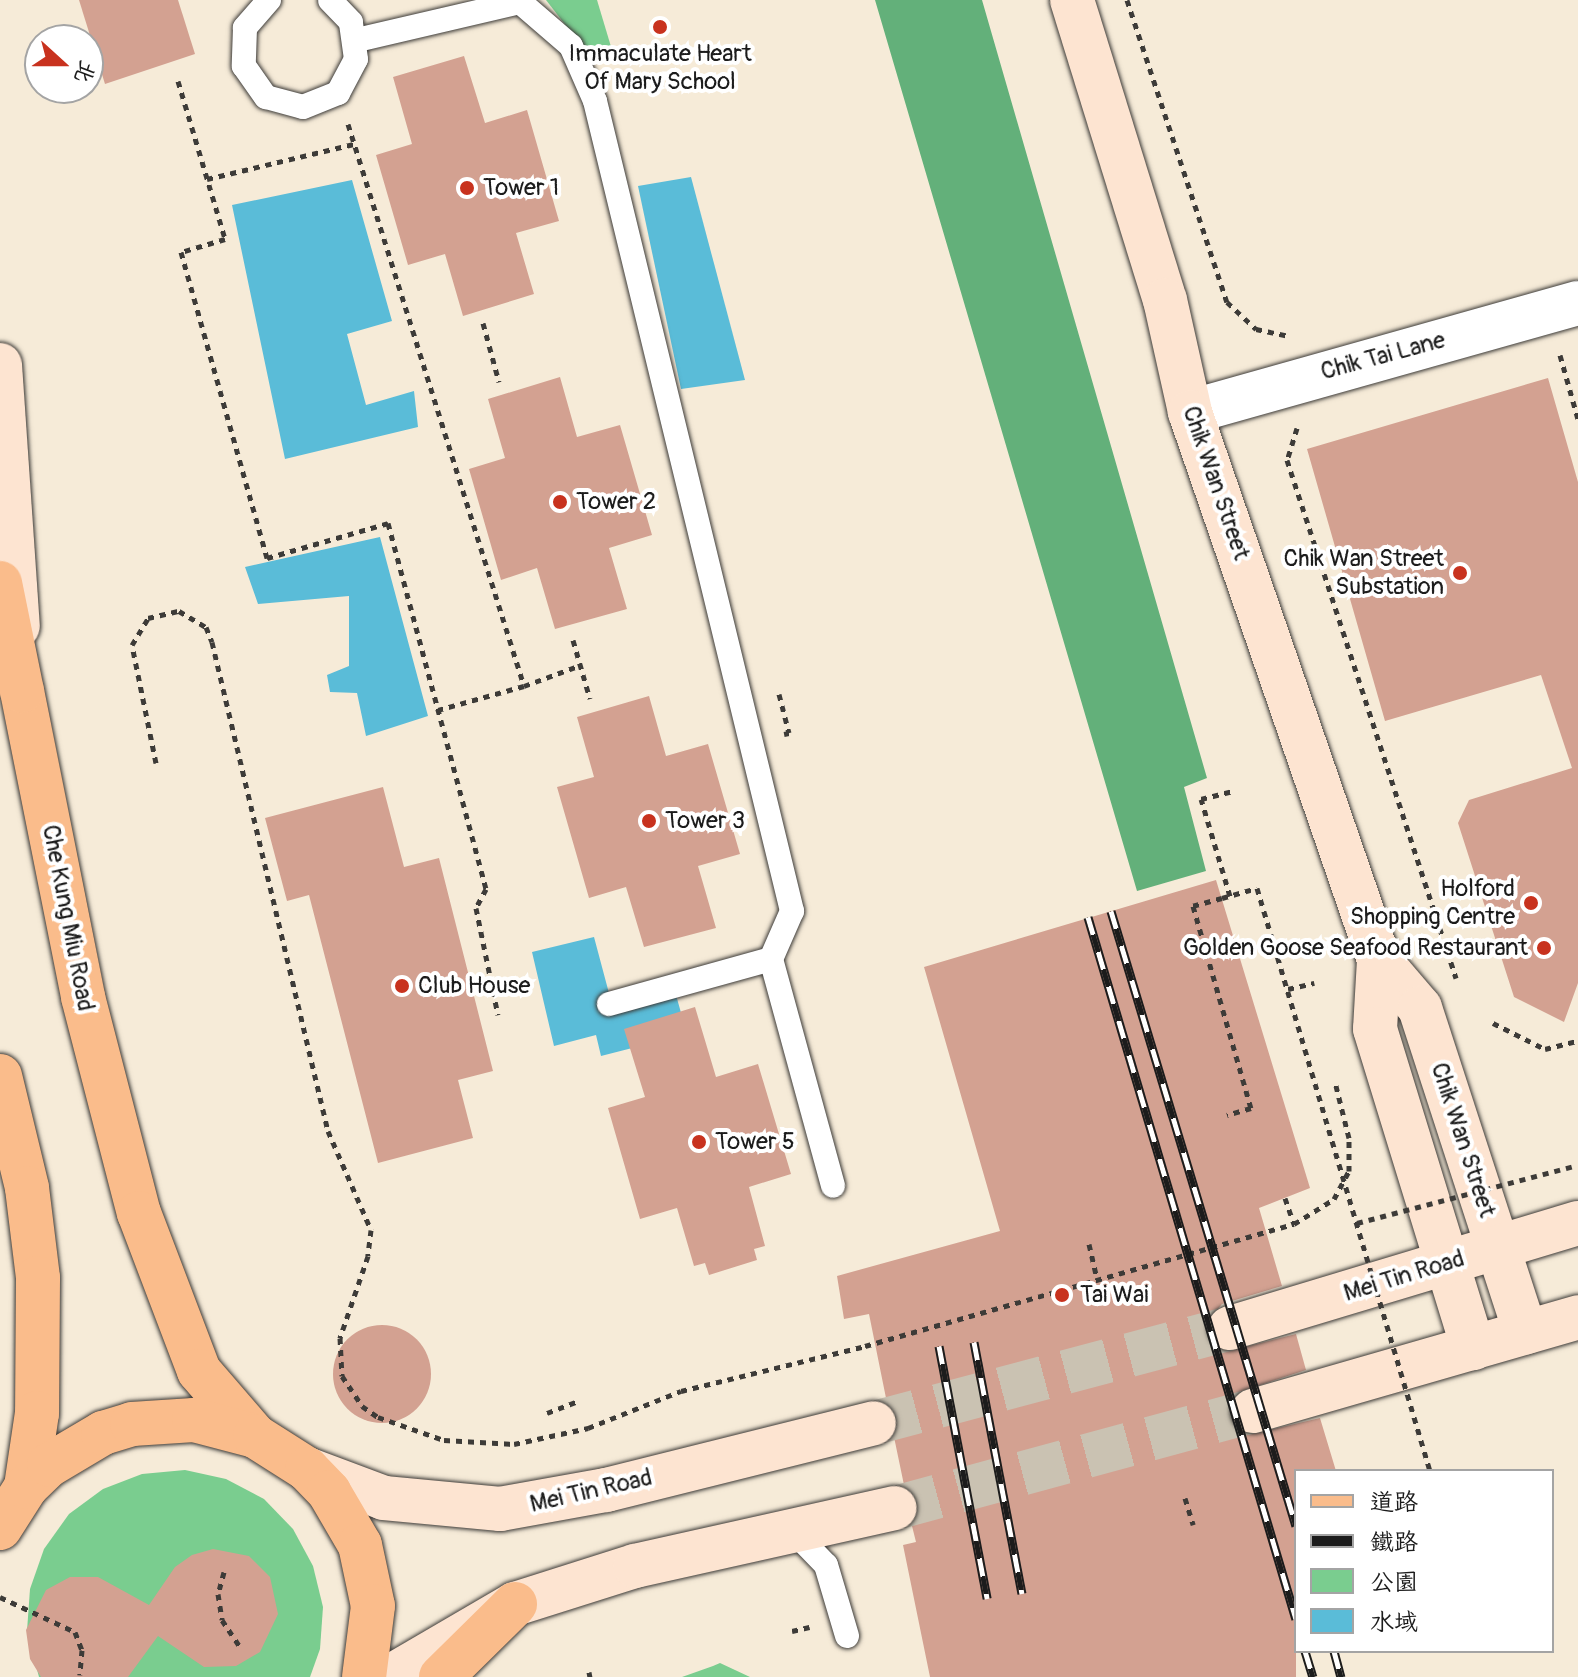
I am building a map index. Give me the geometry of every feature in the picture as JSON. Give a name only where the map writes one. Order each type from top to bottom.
[{"type":"main road","name":"Chik Wan Street","points":[[1072,0],[1165,300],[1190,412],[1379,960],[1420,1008],[1525,1332]]},
{"type":"main road","name":"Che Kung Miu Road","points":[[0,365],[22,691],[104,1090],[139,1213],[199,1371],[255,1436],[307,1469],[346,1517],[369,1575],[373,1637],[364,1677]]},
{"type":"main road","points":[[0,583],[22,691]]},
{"type":"main road","name":"Chik Wan Street","points":[[1379,960],[1375,1029],[1473,1348]]},
{"type":"main road","name":"Che Kung Miu Road","points":[[0,1076],[27,1188],[38,1278],[37,1413],[26,1487]]},
{"type":"main road","name":"Mei Tin Road","points":[[1230,1328],[1578,1223]]},
{"type":"main road","points":[[1253,1411],[1578,1317]]},
{"type":"main road","name":"Che Kung Miu Road","points":[[0,1528],[26,1487],[75,1448],[132,1424],[194,1420],[255,1436]]},
{"type":"main road","name":"Mei Tin Road","points":[[307,1469],[384,1498],[500,1509],[606,1490],[874,1423]]},
{"type":"main road","points":[[390,1677],[515,1604],[635,1566],[895,1508]]},
{"type":"main road","points":[[441,1677],[515,1604]]},
{"type":"street","name":"Chik Tai Lane","points":[[1190,412],[1564,307]]},
{"type":"lane","points":[[269,0],[245,28],[241,47],[253,83],[266,97],[293,106],[322,103],[338,93],[350,78],[357,40],[351,22],[330,0]]},
{"type":"lane","points":[[357,40],[520,2],[571,46],[595,101],[792,911],[771,959],[833,1186]]},
{"type":"lane","points":[[609,1004],[771,959]]},
{"type":"lane","points":[[793,1531],[826,1565],[847,1636]]},
{"type":"path","points":[[1127,0],[1227,302],[1256,329]]},
{"type":"path","points":[[178,81],[225,239],[181,252],[267,558],[388,523],[486,889],[476,908],[498,1015]]},
{"type":"path","points":[[338,93],[524,686]]},
{"type":"path","points":[[207,179],[354,144]]},
{"type":"path","points":[[1564,307],[1578,419]]},
{"type":"path","points":[[483,323],[499,382]]},
{"type":"path","points":[[1311,424],[1296,428],[1287,460],[1459,987]]},
{"type":"path","points":[[156,763],[132,645],[148,618],[179,611],[206,627],[212,642],[328,1131],[371,1230],[338,1357],[350,1392],[378,1417],[444,1440],[514,1444],[588,1428],[681,1391],[865,1346],[1294,1224],[1334,1199],[1349,1171],[1349,1138],[1335,1082]]},
{"type":"path","points":[[573,640],[590,699]]},
{"type":"path","points":[[438,710],[524,686],[581,665]]},
{"type":"path","points":[[1230,896],[1201,799],[1234,791]]},
{"type":"path","points":[[1227,1115],[1251,1108],[1193,906],[1257,888],[1429,1469]]},
{"type":"path","points":[[1288,989],[1314,983]]},
{"type":"path","points":[[1493,1023],[1545,1049],[1578,1041]]},
{"type":"path","points":[[1357,1223],[1578,1165]]},
{"type":"path","points":[[1285,1198],[1294,1224]]},
{"type":"path","points":[[1089,1244],[1097,1279]]},
{"type":"path","points":[[547,1413],[576,1402]]},
{"type":"path","points":[[1185,1498],[1193,1525]]},
{"type":"path","points":[[224,1572],[218,1594],[222,1620],[240,1647]]},
{"type":"path","points":[[0,1597],[75,1632],[82,1650],[80,1675]]},
{"type":"path","points":[[792,1631],[810,1627]]},
{"type":"green space","points":[[546,0],[597,0],[612,50],[591,58]]},
{"type":"green space","points":[[875,0],[982,0],[1207,778],[1184,787],[1206,871],[1137,891]]},
{"type":"green space","points":[[185,1470],[226,1479],[264,1499],[293,1529],[313,1566],[323,1607],[320,1649],[310,1677],[39,1677],[27,1631],[30,1589],[44,1549],[69,1514],[103,1489],[142,1474]]},
{"type":"green space","points":[[720,1663],[750,1677],[682,1677],[713,1666]]},
{"type":"water","points":[[691,177],[745,380],[681,389],[638,186]]},
{"type":"water","points":[[352,180],[392,321],[347,334],[366,405],[414,391],[418,427],[285,459],[232,205]]},
{"type":"water","points":[[380,537],[428,716],[366,736],[357,693],[330,692],[327,675],[349,666],[349,596],[258,604],[245,567]]},
{"type":"water","points":[[594,937],[614,1012],[676,995],[687,1034],[601,1056],[596,1035],[554,1046],[532,952]]},
{"type":"building","points":[[79,0],[178,0],[195,54],[105,84],[104,24],[86,24]]},
{"type":"building","name":"Tower 1","points":[[464,56],[485,123],[527,110],[559,221],[516,233],[534,294],[463,316],[445,254],[408,265],[376,155],[412,144],[393,77]]},
{"type":"building","name":"Tower 2","points":[[560,377],[577,437],[620,425],[652,535],[609,548],[627,609],[555,629],[537,568],[501,580],[469,469],[505,458],[488,399]]},
{"type":"building","name":"Chik Wan Street Substation","points":[[1548,378],[1578,482],[1578,983],[1564,1022],[1514,997],[1458,823],[1469,800],[1572,768],[1541,675],[1385,721],[1307,449]]},
{"type":"building","name":"Tower 3","points":[[649,696],[666,756],[708,744],[740,854],[698,866],[716,928],[644,947],[626,887],[589,898],[557,787],[594,777],[577,717]]},
{"type":"building","name":"Club House","points":[[383,787],[404,867],[439,858],[493,1071],[458,1080],[473,1138],[378,1163],[309,895],[287,901],[265,818]]},
{"type":"building","name":"Tai Wai","points":[[1216,880],[1310,1188],[1259,1208],[1282,1286],[1222,1304],[1206,1323],[1212,1346],[1225,1352],[1296,1334],[1306,1370],[1236,1393],[1229,1417],[1248,1435],[1320,1418],[1335,1469],[1294,1469],[1296,1677],[930,1677],[903,1545],[916,1542],[912,1526],[919,1502],[904,1485],[894,1437],[898,1418],[887,1403],[869,1314],[844,1319],[837,1276],[1000,1231],[924,967]]},
{"type":"building","name":"Tower 5","points":[[695,1007],[716,1077],[758,1064],[791,1174],[749,1187],[765,1246],[754,1249],[757,1260],[709,1275],[705,1263],[694,1266],[677,1208],[640,1219],[608,1108],[645,1097],[624,1029]]},
{"type":"building","points":[[382,1325],[401,1329],[417,1339],[427,1355],[431,1374],[427,1393],[417,1409],[401,1419],[382,1423],[363,1419],[347,1409],[337,1393],[333,1374],[337,1355],[347,1339],[363,1329]]},
{"type":"building","points":[[213,1549],[249,1556],[270,1577],[278,1614],[260,1652],[236,1666],[204,1667],[158,1636],[128,1677],[41,1677],[30,1659],[26,1630],[46,1590],[70,1577],[98,1577],[149,1605],[175,1567],[192,1555]]},
{"type":"tunnel","points":[[874,1423],[1230,1328]]},
{"type":"tunnel","points":[[895,1508],[1253,1411]]},
{"type":"railway","points":[[1111,911],[1294,1519]]},
{"type":"railway","points":[[1088,917],[1294,1612]]},
{"type":"railway","points":[[974,1342],[1022,1593]]},
{"type":"railway","points":[[939,1346],[987,1598]]},
{"type":"railway","points":[[1306,1653],[1313,1677]]},
{"type":"railway","points":[[1335,1653],[1341,1677]]},
{"type":"place","name":"Immaculate Heart Of Mary School","points":[[660,27]]},
{"type":"place","name":"Tower 1","points":[[467,188]]},
{"type":"place","name":"Tower 2","points":[[560,502]]},
{"type":"place","name":"Chik Wan Street Substation","points":[[1460,573]]},
{"type":"place","name":"Tower 3","points":[[649,821]]},
{"type":"place","name":"Holford Shopping Centre","points":[[1531,903]]},
{"type":"place","name":"Golden Goose Seafood Restaurant","points":[[1544,948]]},
{"type":"place","name":"Club House","points":[[402,986]]},
{"type":"place","name":"Tower 5","points":[[699,1142]]},
{"type":"place","name":"Tai Wai","points":[[1062,1295]]}]
